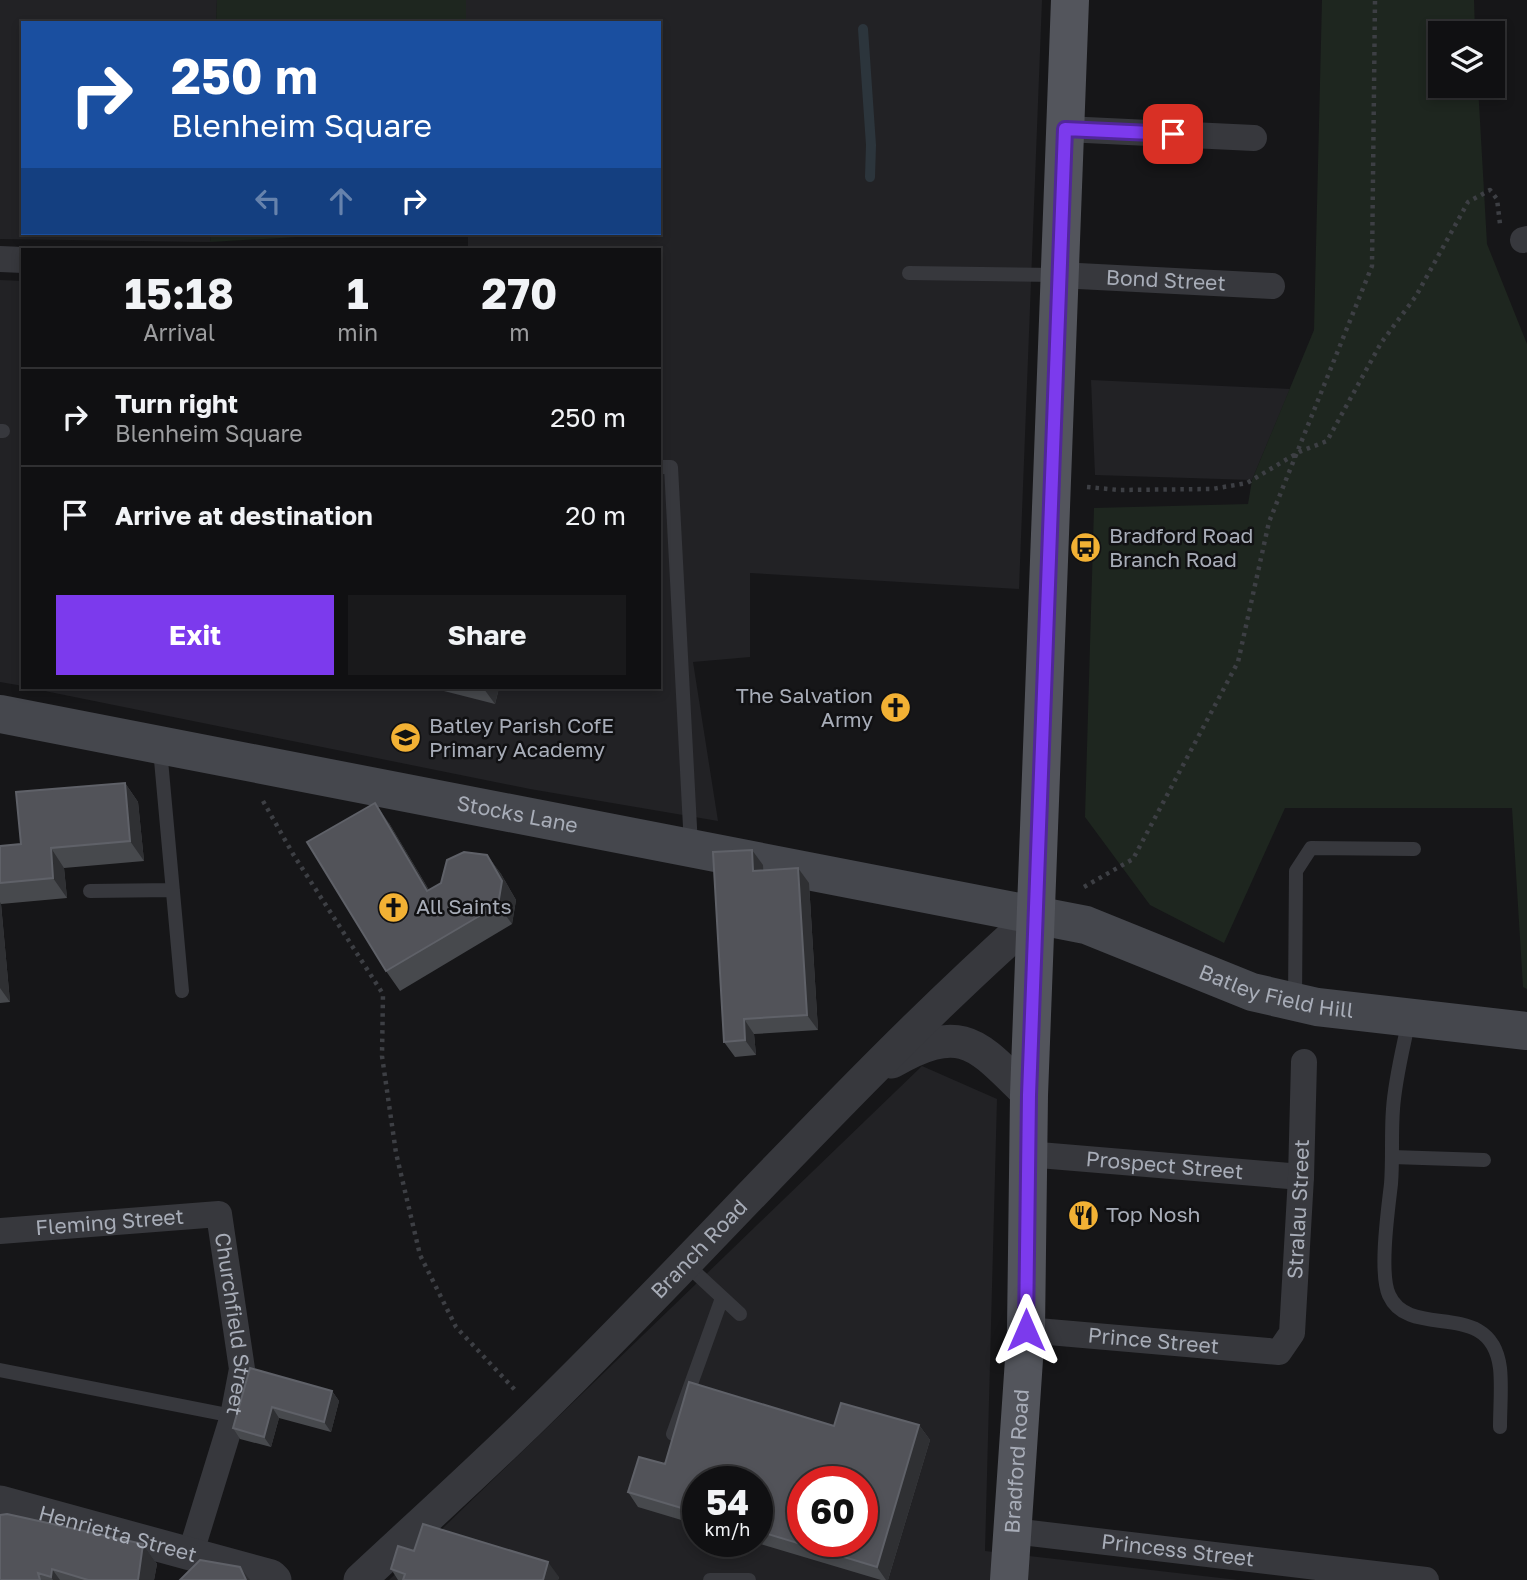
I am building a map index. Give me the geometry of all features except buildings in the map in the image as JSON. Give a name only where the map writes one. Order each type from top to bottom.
[{"type":"main road","name":"Bradford Road","points":[[1009,1580],[1026,1330],[1027,1154],[1070,0]]},
{"type":"main road","name":"Stocks Lane","points":[[0,714],[1036,915]]},
{"type":"main road","name":"Batley Field Hill","points":[[1036,915],[1086,925],[1252,992],[1295,1002],[1527,1031]]},
{"type":"street","points":[[1065,129],[1254,138]]},
{"type":"street","points":[[0,259],[21,260]]},
{"type":"street","name":"Bond Street","points":[[1059,275],[1272,286]]},
{"type":"street","name":"Branch Road","points":[[360,1580],[538,1413],[971,973],[1036,915]]},
{"type":"street","points":[[868,1076],[919,1046],[954,1040],[978,1046],[1029,1095]]},
{"type":"street","name":"Stralau Street","points":[[1279,1352],[1292,1333],[1304,1062]]},
{"type":"street","name":"Prospect Street","points":[[1027,1154],[1301,1177]]},
{"type":"street","name":"Fleming Street","points":[[0,1231],[219,1214]]},
{"type":"street","name":"Churchfield Street","points":[[201,1559],[243,1369],[219,1214]]},
{"type":"street","name":"Prince Street","points":[[1026,1330],[1279,1352]]},
{"type":"street","points":[[243,1369],[269,1376]]},
{"type":"street","name":"Henrietta Street","points":[[6,1510],[271,1576],[275,1580]]},
{"type":"street","name":"Princess Street","points":[[1013,1531],[1266,1570],[1426,1580]]},
{"type":"lane","points":[[909,272],[1059,275]]},
{"type":"lane","points":[[661,467],[671,467],[691,848]]},
{"type":"lane","points":[[160,744],[182,991]]},
{"type":"lane","points":[[1295,1002],[1296,871],[1302,859],[1311,848],[1414,849]]},
{"type":"lane","points":[[90,891],[173,890]]},
{"type":"lane","points":[[1409,1018],[1393,1108],[1386,1234],[1389,1295],[1398,1306],[1415,1318],[1465,1323],[1479,1331],[1491,1345],[1500,1366],[1500,1426]]},
{"type":"lane","points":[[1392,1157],[1484,1160]]},
{"type":"lane","points":[[685,1264],[740,1314]]},
{"type":"lane","points":[[673,1434],[722,1298]]},
{"type":"lane","points":[[0,1370],[233,1416]]},
{"type":"lane","points":[[710,1580],[749,1580]]},
{"type":"path","points":[[1036,915],[1133,859],[1238,662],[1269,522],[1372,266],[1375,0]]},
{"type":"path","points":[[1052,483],[1119,490],[1212,489],[1247,483],[1299,452],[1327,441],[1381,343],[1416,296],[1468,202],[1490,190],[1497,199],[1501,229],[1525,240]]},
{"type":"path","points":[[265,764],[259,794],[293,854],[383,994],[384,1070],[396,1153],[420,1255],[456,1327],[538,1413]]},
{"type":"shaded area","points":[[0,0],[217,0],[216,21],[21,21],[21,235],[211,235],[210,242],[0,239]]},
{"type":"shaded area","points":[[217,0],[466,0],[466,21],[216,21]]},
{"type":"shaded area","points":[[466,0],[1042,0],[1019,589],[750,573],[750,657],[693,662],[718,821],[530,789],[35,689],[661,689],[661,248],[468,248],[468,235],[661,235],[661,21],[466,21]]},
{"type":"shaded area","points":[[1322,0],[1474,0],[1475,21],[1428,21],[1428,98],[1479,98],[1487,244],[1527,344],[1527,989],[1523,987],[1512,808],[1285,808],[1224,943],[1150,905],[1085,817],[1094,508],[1248,504],[1252,480],[1314,330]]},
{"type":"shaded area","points":[[211,235],[331,235],[210,242]]},
{"type":"shaded area","points":[[0,280],[21,281],[21,686],[0,682]]},
{"type":"shaded area","points":[[1091,380],[1290,389],[1252,480],[1095,475]]},
{"type":"shaded area","points":[[922,1066],[997,1099],[985,1551],[1238,1580],[389,1580]]},
{"type":"waterway","points":[[863,29],[871,145],[870,177]]},
{"type":"place","name":"Bradford Road Branch Road","points":[[1086,548]]},
{"type":"place","name":"The Salvation Army","points":[[896,708]]},
{"type":"place","name":"Batley Parish CofE Primary Academy","points":[[406,738]]},
{"type":"place","name":"All Saints","points":[[393,907]]},
{"type":"place","name":"Top Nosh","points":[[1083,1215]]},
{"type":"route","points":[[1026,1330],[1027,1154],[1065,129],[1173,134]]}]
